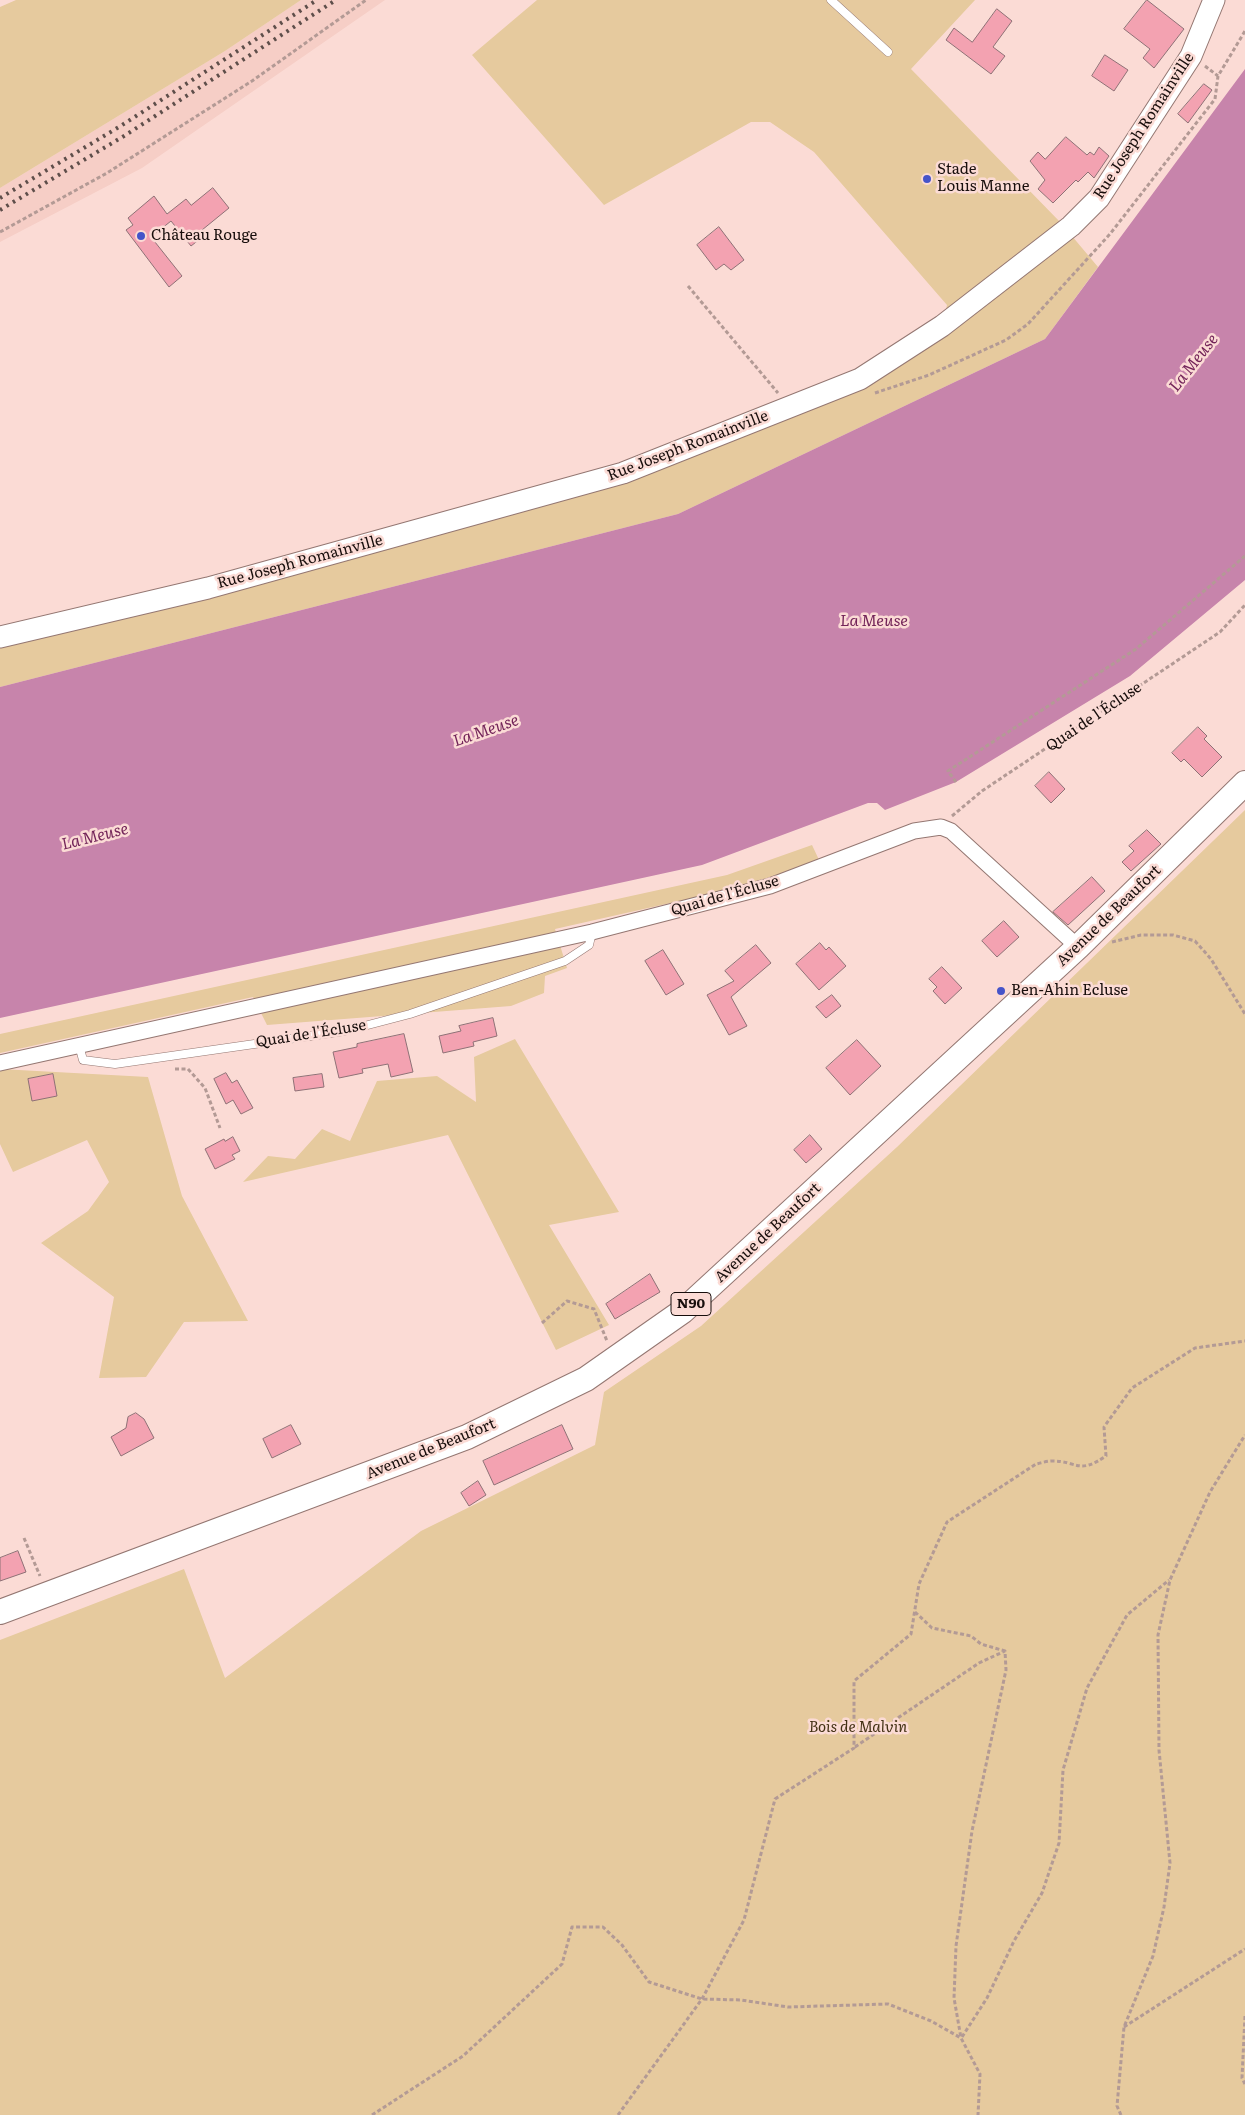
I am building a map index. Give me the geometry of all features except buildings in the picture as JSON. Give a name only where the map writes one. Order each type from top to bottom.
[{"type":"main road","name":"Avenue de Beaufort","points":[[0,1612],[467,1437],[586,1379],[683,1311],[1078,947],[1245,783]]},
{"type":"street","name":"Rue Joseph Romainville","points":[[0,637],[208,588],[613,476],[791,408],[860,379],[942,326],[1071,226],[1099,198],[1190,56],[1214,0]]},
{"type":"street","name":"Quai de l'Écluse","points":[[0,1063],[592,932],[770,886],[914,831],[941,827]]},
{"type":"street","points":[[941,827],[951,831],[1078,947]]},
{"type":"lane","points":[[831,0],[888,52]]},
{"type":"lane","name":"Quai de l'Écluse","points":[[79,1045],[82,1060],[115,1064],[345,1031],[410,1014],[565,960],[589,946],[592,932]]},
{"type":"path","points":[[0,232],[107,173],[252,81],[366,0]]},
{"type":"path","points":[[1218,76],[1245,31]]},
{"type":"path","points":[[688,286],[791,408]]},
{"type":"path","points":[[956,782],[948,771],[1136,649],[1245,556]]},
{"type":"path","name":"Quai de l'Écluse","points":[[941,827],[954,813],[982,791],[1220,632],[1245,606]]},
{"type":"path","points":[[1097,929],[1113,942],[1141,935],[1173,935],[1195,941],[1211,959],[1245,1014]]},
{"type":"path","points":[[170,1069],[188,1069],[205,1088],[220,1128]]},
{"type":"path","points":[[542,1323],[567,1301],[594,1309],[614,1360]]},
{"type":"path","points":[[854,1748],[854,1681],[911,1634],[920,1584],[947,1522],[1036,1464],[1053,1461],[1078,1467],[1096,1463],[1106,1456],[1104,1427],[1132,1388],[1195,1348],[1245,1341]]},
{"type":"path","points":[[1121,2115],[1117,2106],[1124,2027],[1153,1956],[1164,1907],[1170,1863],[1159,1750],[1158,1635],[1170,1580],[1210,1492],[1245,1435]]},
{"type":"path","points":[[24,1538],[48,1594]]},
{"type":"path","points":[[961,2038],[987,1998],[1014,1941],[1042,1893],[1059,1842],[1063,1770],[1087,1688],[1127,1615],[1170,1580]]},
{"type":"path","points":[[915,1612],[932,1628],[971,1636],[981,1644],[1005,1651]]},
{"type":"path","points":[[978,2115],[980,2074],[961,2038],[954,1998],[956,1946],[972,1830],[1006,1670],[1005,1651]]},
{"type":"path","points":[[618,2115],[702,1999],[744,1920],[775,1799],[979,1663],[1005,1651]]},
{"type":"path","points":[[372,2115],[463,2056],[562,1964],[572,1927],[603,1928],[622,1945],[649,1982],[702,1999],[741,2000],[788,2007],[888,2004],[931,2021],[961,2038]]},
{"type":"path","points":[[1124,2027],[1245,1949]]},
{"type":"path","points":[[1245,2016],[1242,2078],[1245,2084]]},
{"type":"shaded area","points":[[301,0],[385,0],[142,168],[0,242],[0,188],[225,51]]},
{"type":"green space","points":[[16,0],[301,0],[225,51],[0,188],[0,7]]},
{"type":"green space","points":[[537,0],[975,0],[911,69],[1061,223],[1098,267],[1045,339],[678,514],[0,687],[0,637],[539,497],[791,408],[942,326],[947,305],[814,152],[770,122],[751,122],[604,205],[472,55]]},
{"type":"green space","name":"Bois de Malvin","points":[[1245,810],[1245,2115],[0,2115],[0,1640],[184,1569],[225,1678],[421,1531],[595,1445],[604,1392],[701,1326],[897,1147]]},
{"type":"green space","points":[[812,845],[820,862],[728,890],[555,929],[567,968],[545,976],[544,993],[511,1006],[267,1025],[253,997],[0,1053],[0,1034],[727,875]]},
{"type":"green space","points":[[515,1039],[619,1212],[549,1225],[609,1325],[556,1350],[448,1135],[243,1182],[268,1156],[295,1159],[322,1129],[350,1141],[377,1081],[437,1076],[476,1102],[474,1057]]},
{"type":"green space","points":[[0,1069],[148,1077],[182,1196],[248,1321],[184,1322],[146,1377],[99,1378],[114,1297],[41,1243],[88,1211],[109,1182],[87,1140],[13,1172],[0,1144]]},
{"type":"water","name":"La Meuse","points":[[1245,69],[1245,580],[1130,676],[956,782],[885,810],[877,803],[868,803],[702,865],[0,1018],[0,687],[678,514],[1045,339]]},
{"type":"railway","points":[[0,198],[119,127],[317,0]]},
{"type":"railway","points":[[0,210],[124,136],[336,0]]},
{"type":"place","name":"Stade Louis Manne","points":[[927,179]]},
{"type":"place","name":"Château Rouge","points":[[141,236]]},
{"type":"place","name":"Ben-Ahin Ecluse","points":[[1001,991]]}]
